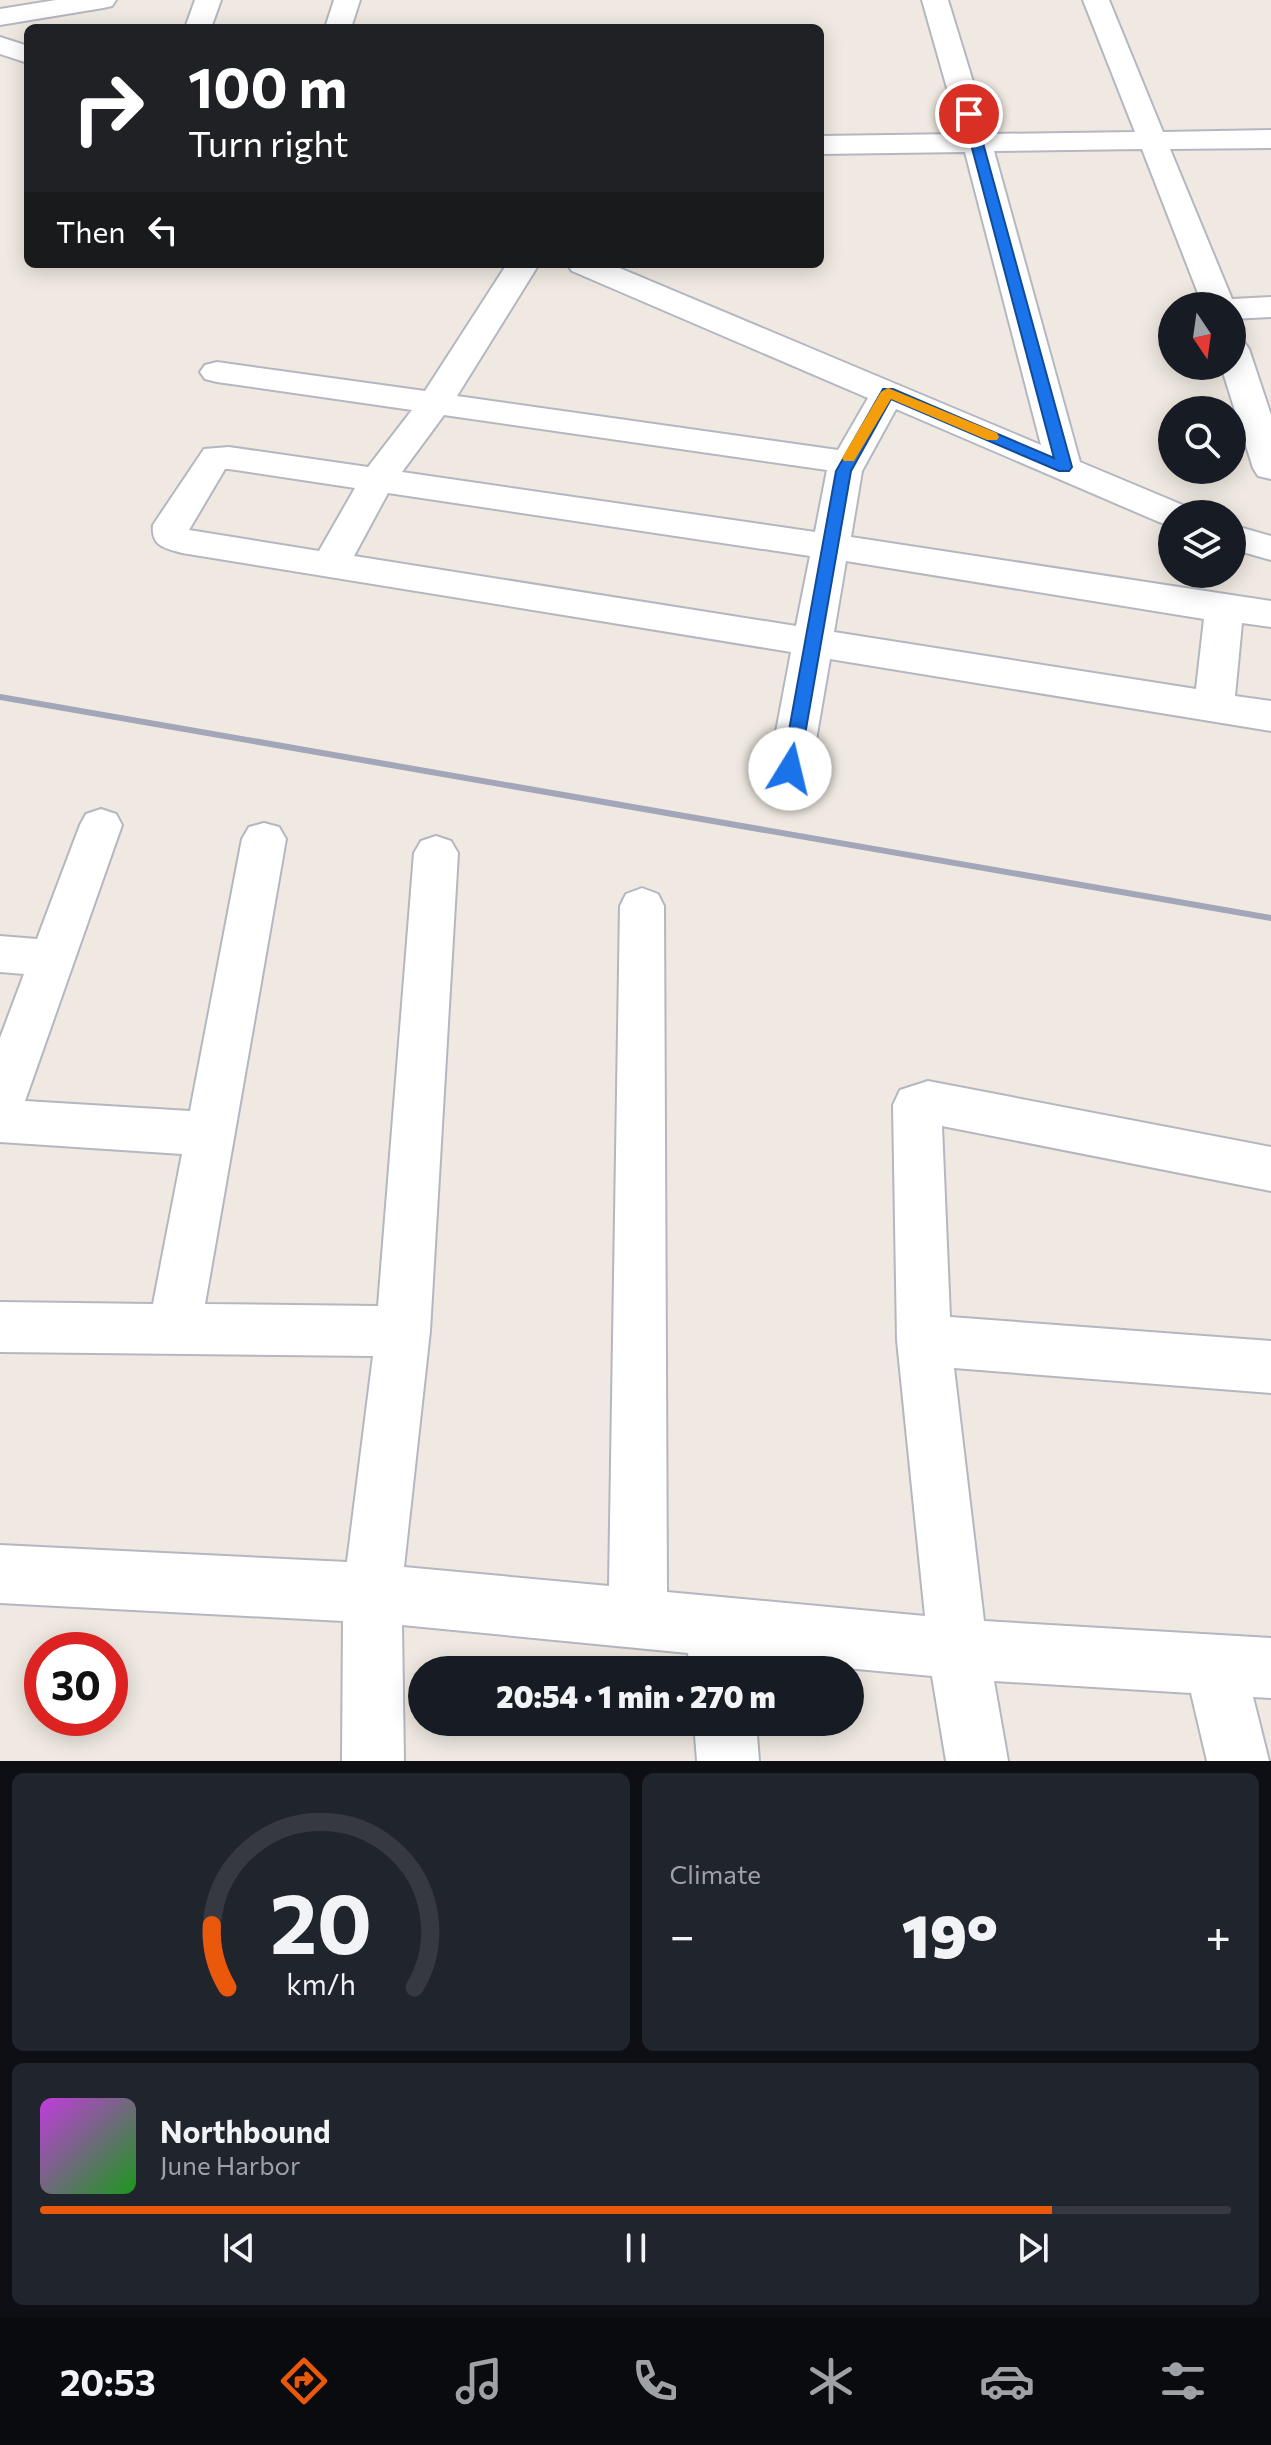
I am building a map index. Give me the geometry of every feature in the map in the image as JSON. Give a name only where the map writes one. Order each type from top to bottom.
[{"type":"street","points":[[0,17],[103,0]]},
{"type":"street","points":[[199,24],[208,0]]},
{"type":"street","points":[[339,24],[347,0]]},
{"type":"street","points":[[935,0],[977,143],[1064,467]]},
{"type":"street","points":[[1096,0],[1155,140],[1214,292]]},
{"type":"street","points":[[0,45],[24,54]]},
{"type":"street","points":[[824,145],[1271,139]]},
{"type":"street","points":[[331,563],[377,480],[435,403],[520,268]]},
{"type":"street","points":[[593,268],[1158,508]]},
{"type":"street","points":[[1246,308],[1271,307]]},
{"type":"street","points":[[217,372],[847,462]]},
{"type":"street","points":[[1246,374],[1258,395],[1271,468]]},
{"type":"street","points":[[790,769],[847,462],[888,392]]},
{"type":"street","points":[[1271,614],[216,457],[171,525],[170,536],[182,541],[1271,716]]},
{"type":"street","points":[[1246,541],[1271,548]]},
{"type":"street","points":[[1214,705],[1224,609]]},
{"type":"street","points":[[0,1103],[101,825]]},
{"type":"street","points":[[174,1330],[264,839]]},
{"type":"street","points":[[373,1761],[372,1593],[403,1331],[436,853]]},
{"type":"street","points":[[638,1619],[642,906]]},
{"type":"street","points":[[0,954],[52,958]]},
{"type":"street","points":[[977,1761],[958,1649],[924,1340],[917,1105],[928,1102],[1271,1169]]},
{"type":"street","points":[[0,1121],[211,1134]]},
{"type":"street","points":[[0,1327],[403,1331]]},
{"type":"street","points":[[924,1340],[1271,1367]]},
{"type":"street","points":[[0,1574],[372,1593],[638,1619],[718,1649],[958,1649],[1243,1666],[1238,1761]]},
{"type":"street","points":[[726,1736],[728,1761]]},
{"type":"railway","points":[[0,697],[1271,918]]},
{"type":"slow traffic","points":[[849,458],[888,392],[992,437]]},
{"type":"route","points":[[790,769],[844,471],[888,392],[1064,467],[969,114]]}]
